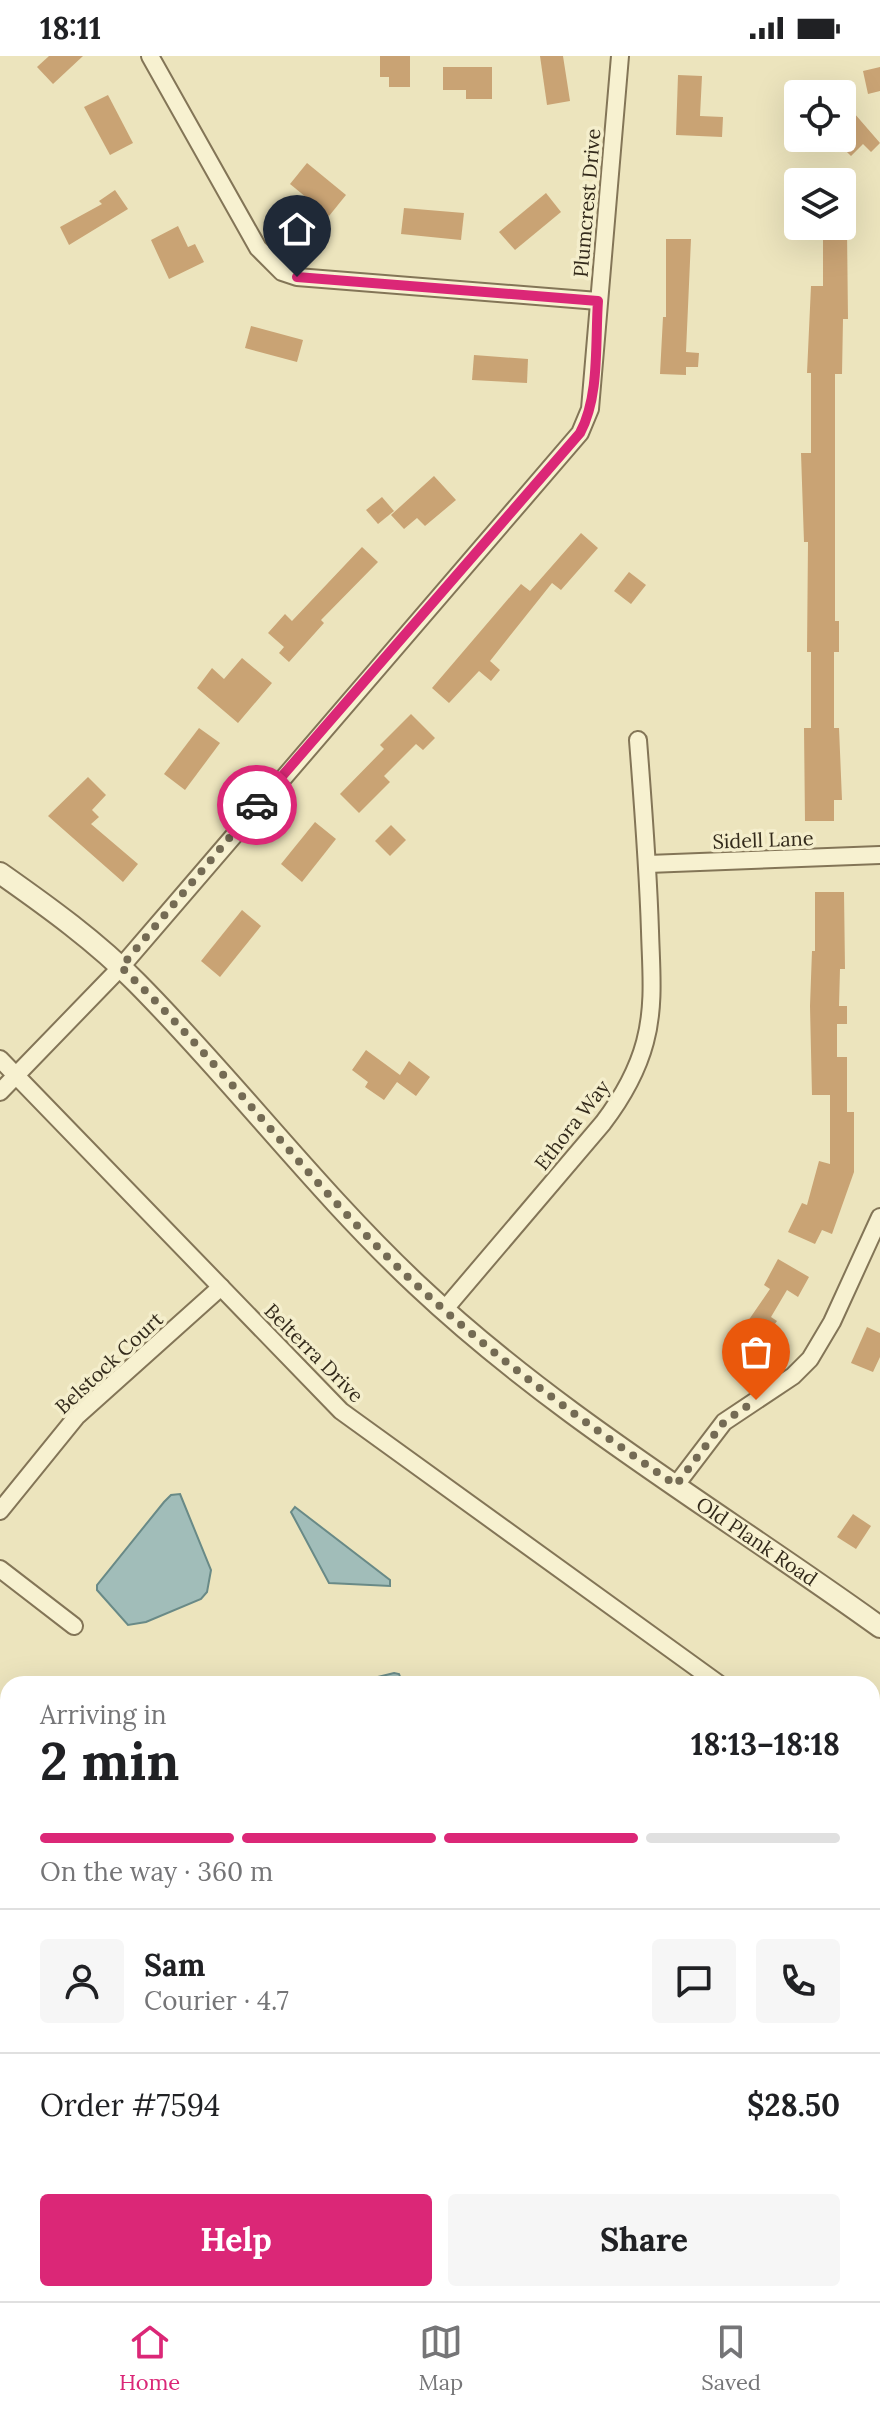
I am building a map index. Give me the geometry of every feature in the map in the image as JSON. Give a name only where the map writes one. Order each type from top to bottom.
[{"type":"street","points":[[150,56],[258,248],[282,272],[366,285],[598,301]]},
{"type":"street","name":"Plumcrest Drive","points":[[0,1092],[121,967],[580,433],[590,409],[620,56]]},
{"type":"street","name":"Ethora Way","points":[[444,1310],[603,1123],[633,1076],[645,1041],[651,1003],[648,864],[638,740]]},
{"type":"street","name":"Sidell Lane","points":[[648,864],[880,855]]},
{"type":"street","name":"Old Plank Road","points":[[0,873],[121,967],[367,1237],[444,1310],[564,1405],[880,1627]]},
{"type":"street","name":"Belterra Drive","points":[[0,1059],[341,1411],[708,1676]]},
{"type":"street","points":[[676,1485],[724,1422],[793,1376],[810,1359],[832,1322],[880,1217]]},
{"type":"street","name":"Belstock Court","points":[[0,1511],[77,1416],[221,1287]]},
{"type":"street","points":[[0,1569],[74,1626]]},
{"type":"water","points":[[180,1494],[211,1570],[207,1592],[201,1599],[146,1622],[128,1625],[97,1590],[97,1585],[164,1502],[171,1495]]},
{"type":"water","points":[[295,1507],[390,1580],[390,1586],[329,1583],[291,1512]]},
{"type":"building","points":[[49,56],[83,56],[53,84],[37,67]]},
{"type":"building","points":[[380,56],[410,56],[410,87],[389,87],[389,77],[380,77]]},
{"type":"building","points":[[540,56],[563,56],[570,101],[547,105]]},
{"type":"building","points":[[443,67],[492,67],[492,99],[466,99],[466,90],[443,90]]},
{"type":"building","points":[[880,67],[880,91],[868,94],[863,71]]},
{"type":"building","points":[[678,75],[702,76],[700,116],[723,117],[722,137],[676,135]]},
{"type":"building","points":[[108,95],[133,143],[110,155],[84,107]]},
{"type":"building","points":[[856,115],[880,143],[871,152],[863,144],[856,151]]},
{"type":"building","points":[[307,163],[346,195],[329,216],[290,184]]},
{"type":"building","points":[[115,190],[128,209],[69,245],[60,227],[102,204],[99,201]]},
{"type":"building","points":[[546,193],[561,212],[515,250],[499,232]]},
{"type":"building","points":[[404,208],[464,213],[461,240],[401,234]]},
{"type":"building","points":[[178,226],[188,247],[195,244],[204,262],[169,279],[151,240]]},
{"type":"building","points":[[666,239],[691,239],[686,352],[699,353],[698,367],[686,367],[686,375],[660,374],[663,317],[666,317]]},
{"type":"building","points":[[823,240],[847,240],[848,319],[843,319],[842,374],[835,374],[835,621],[839,621],[839,652],[834,652],[834,728],[839,728],[842,800],[834,800],[834,821],[805,821],[804,728],[811,728],[811,652],[807,652],[808,542],[804,542],[801,453],[811,453],[811,373],[807,373],[811,286],[823,286]]},
{"type":"building","points":[[251,326],[303,340],[297,362],[245,348]]},
{"type":"building","points":[[474,355],[528,359],[527,383],[472,380]]},
{"type":"building","points":[[434,476],[456,500],[425,526],[417,518],[404,529],[391,515]]},
{"type":"building","points":[[382,497],[394,511],[378,524],[366,510]]},
{"type":"building","points":[[581,533],[598,548],[561,590],[552,583],[490,661],[500,670],[491,681],[479,671],[449,703],[432,688],[521,584],[530,591]]},
{"type":"building","points":[[362,547],[378,562],[321,620],[324,623],[289,662],[279,653],[284,647],[268,633],[285,614],[292,621]]},
{"type":"building","points":[[629,572],[646,585],[631,604],[614,591]]},
{"type":"building","points":[[242,658],[272,683],[238,723],[197,688],[212,668],[224,679]]},
{"type":"building","points":[[411,714],[435,738],[423,750],[416,744],[384,776],[390,782],[359,813],[340,794],[384,749],[380,745]]},
{"type":"building","points":[[199,728],[220,743],[185,790],[164,774]]},
{"type":"building","points":[[88,777],[106,795],[92,810],[99,817],[91,824],[138,864],[123,882],[48,816]]},
{"type":"building","points":[[315,822],[336,839],[302,882],[281,864]]},
{"type":"building","points":[[391,825],[406,840],[390,856],[375,841]]},
{"type":"building","points":[[815,892],[844,892],[845,969],[840,969],[839,1006],[847,1006],[847,1024],[837,1024],[837,1057],[847,1057],[847,1112],[854,1112],[854,1172],[832,1234],[822,1230],[815,1244],[788,1232],[802,1203],[807,1205],[819,1161],[830,1164],[830,1095],[812,1095],[810,1006],[812,951],[815,951]]},
{"type":"building","points":[[242,910],[261,926],[220,977],[201,961]]},
{"type":"building","points":[[366,1050],[400,1075],[409,1061],[430,1077],[416,1096],[397,1082],[384,1100],[365,1087],[368,1082],[352,1070]]},
{"type":"building","points":[[778,1259],[809,1277],[798,1297],[787,1290],[771,1317],[777,1321],[754,1353],[735,1340],[770,1289],[764,1285]]},
{"type":"building","points":[[867,1327],[880,1333],[880,1357],[873,1372],[851,1363]]},
{"type":"building","points":[[853,1514],[871,1526],[856,1549],[837,1537]]},
{"type":"way so far","points":[[257,805],[121,967],[367,1237],[418,1286],[463,1327],[564,1405],[676,1485],[724,1422],[756,1400]]},
{"type":"route","points":[[257,805],[557,461],[580,433],[590,409],[598,301],[366,285],[297,277]]}]
